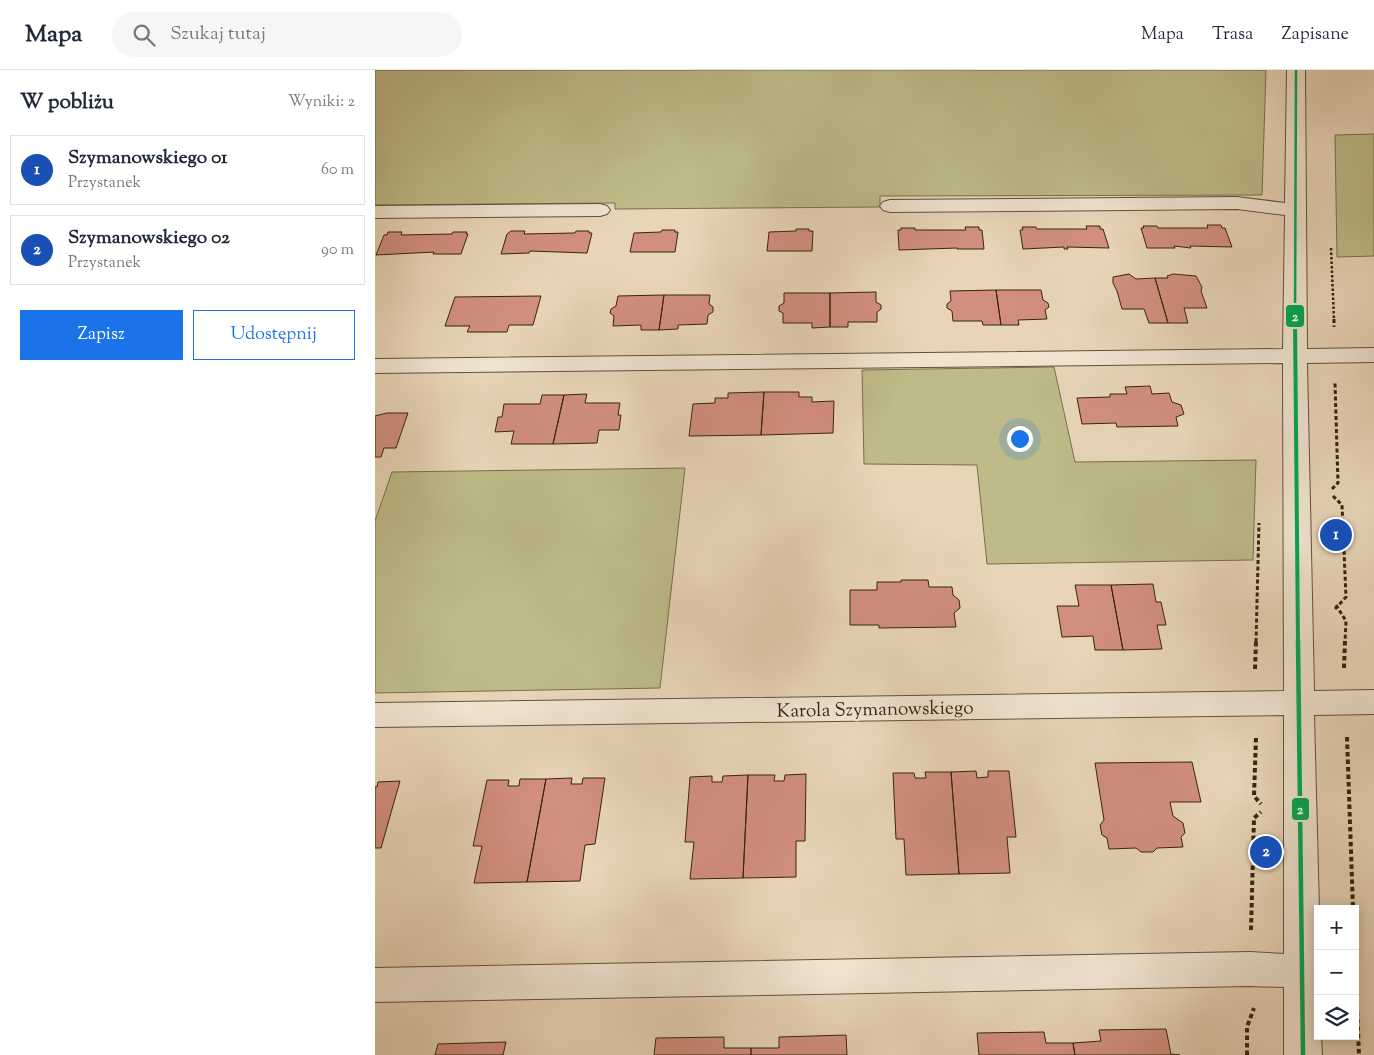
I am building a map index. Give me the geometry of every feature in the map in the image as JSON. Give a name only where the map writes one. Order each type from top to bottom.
[{"type":"street","points":[[1296,70],[1295,356],[1303,1055]]},
{"type":"street","points":[[890,206],[1237,203],[1278,209],[1295,209]]},
{"type":"street","points":[[375,212],[600,210]]},
{"type":"street","points":[[375,366],[1374,355]]},
{"type":"street","name":"Karola Szymanowskiego","points":[[375,715],[1374,702]]},
{"type":"street","points":[[375,985],[1240,969],[1303,971]]},
{"type":"path","points":[[1347,732],[1353,905]]},
{"type":"path","points":[[1356,995],[1359,1055]]},
{"type":"shaded area","points":[[375,70],[1266,70],[1262,195],[880,196],[880,207],[615,209],[615,203],[375,205]]},
{"type":"shaded area","points":[[1374,134],[1374,256],[1337,257],[1335,135]]},
{"type":"shaded area","points":[[1054,367],[1075,462],[1256,460],[1253,560],[987,564],[977,465],[864,464],[862,370]]},
{"type":"shaded area","points":[[685,468],[660,688],[375,693],[375,521],[392,472]]},
{"type":"building","points":[[1207,225],[1221,225],[1222,228],[1225,228],[1232,247],[1190,246],[1191,248],[1174,246],[1175,248],[1147,248],[1141,228],[1144,228],[1143,226],[1157,226],[1158,228],[1208,228]]},
{"type":"building","points":[[1086,226],[1100,226],[1100,229],[1103,229],[1109,248],[1067,247],[1068,249],[1064,249],[1064,247],[1023,249],[1020,230],[1023,230],[1022,227],[1036,227],[1037,229],[1087,229]]},
{"type":"building","points":[[965,227],[979,227],[979,230],[982,230],[984,249],[899,250],[898,230],[901,230],[901,228],[915,228],[915,230],[966,230]]},
{"type":"building","points":[[796,229],[809,229],[809,231],[813,231],[812,251],[767,251],[769,232],[796,231]]},
{"type":"building","points":[[662,230],[675,230],[675,232],[678,232],[675,252],[630,252],[634,233],[661,232]]},
{"type":"building","points":[[511,231],[525,231],[524,234],[575,233],[576,231],[589,231],[589,233],[592,233],[587,253],[530,251],[529,253],[501,254],[507,234]]},
{"type":"building","points":[[388,232],[402,232],[401,235],[452,234],[453,232],[467,232],[466,234],[468,234],[461,254],[433,254],[434,252],[376,255],[384,235],[387,235]]},
{"type":"building","points":[[1129,274],[1136,279],[1155,278],[1168,323],[1149,323],[1144,309],[1122,309],[1113,283],[1113,277]]},
{"type":"building","points":[[1173,274],[1196,276],[1202,287],[1201,291],[1207,308],[1184,308],[1188,323],[1168,323],[1155,278],[1168,278],[1167,276]]},
{"type":"building","points":[[996,290],[1041,290],[1043,300],[1048,303],[1049,307],[1045,310],[1047,319],[1018,320],[1019,325],[1001,325]]},
{"type":"building","points":[[996,290],[1001,325],[983,325],[982,321],[953,321],[952,311],[947,308],[947,304],[951,301],[950,291]]},
{"type":"building","points":[[876,292],[876,302],[881,305],[881,309],[877,312],[877,322],[848,322],[848,327],[830,327],[830,293]]},
{"type":"building","points":[[784,293],[830,293],[830,327],[812,328],[812,323],[783,323],[783,313],[779,311],[779,306],[784,303]]},
{"type":"building","points":[[664,295],[710,295],[709,304],[713,307],[713,312],[708,315],[707,324],[678,325],[678,329],[659,330]]},
{"type":"building","points":[[664,295],[659,330],[641,330],[641,325],[613,326],[614,316],[610,313],[611,309],[616,306],[618,296]]},
{"type":"building","points":[[541,296],[533,325],[509,325],[507,332],[467,332],[470,326],[445,326],[455,297]]},
{"type":"building","points":[[1150,386],[1152,394],[1169,393],[1172,402],[1181,405],[1184,414],[1176,417],[1178,426],[1117,427],[1116,423],[1082,424],[1077,398],[1110,397],[1110,394],[1127,394],[1125,387]]},
{"type":"building","points":[[764,392],[799,392],[799,397],[812,397],[812,402],[834,401],[833,433],[761,435]]},
{"type":"building","points":[[764,392],[761,435],[689,436],[693,404],[715,403],[715,398],[728,398],[728,393]]},
{"type":"building","points":[[587,394],[585,403],[620,403],[618,415],[621,415],[619,430],[599,430],[597,443],[553,444],[564,395]]},
{"type":"building","points":[[542,395],[564,395],[553,444],[511,444],[514,431],[495,432],[498,417],[502,417],[504,404],[540,404]]},
{"type":"building","points":[[387,413],[408,413],[396,448],[384,448],[381,457],[375,457],[375,416]]},
{"type":"building","points":[[901,580],[928,580],[929,587],[952,587],[953,595],[959,600],[960,608],[954,613],[956,627],[879,628],[879,625],[850,625],[850,590],[877,590],[877,582],[901,582]]},
{"type":"building","points":[[1153,584],[1156,602],[1161,602],[1166,625],[1157,625],[1162,649],[1123,650],[1111,585]]},
{"type":"building","points":[[1075,585],[1111,585],[1123,650],[1095,650],[1093,636],[1062,637],[1057,606],[1079,606]]},
{"type":"building","points":[[1192,762],[1201,802],[1170,802],[1173,816],[1183,823],[1185,833],[1181,837],[1183,847],[1157,848],[1153,852],[1141,852],[1136,848],[1109,849],[1107,838],[1102,835],[1100,825],[1104,820],[1095,763]]},
{"type":"building","points":[[976,771],[977,778],[988,777],[988,771],[1009,771],[1016,837],[1007,837],[1010,873],[959,874],[951,772]]},
{"type":"building","points":[[925,772],[951,772],[959,874],[906,875],[904,839],[896,839],[893,773],[914,773],[915,778],[926,778]]},
{"type":"building","points":[[806,774],[805,841],[796,841],[796,877],[743,878],[748,775],[775,775],[774,781],[784,781],[785,775]]},
{"type":"building","points":[[748,775],[743,878],[690,879],[694,842],[685,842],[690,777],[712,776],[712,782],[722,782],[723,776]]},
{"type":"building","points":[[572,778],[571,784],[582,784],[583,778],[605,778],[595,844],[585,845],[580,881],[527,882],[546,779]]},
{"type":"building","points":[[520,779],[546,779],[527,882],[474,883],[482,846],[473,846],[487,780],[509,780],[508,786],[519,786]]},
{"type":"building","points":[[400,781],[381,848],[375,848],[375,787],[377,787],[378,782]]},
{"type":"building","points":[[1166,1029],[1171,1054],[1180,1055],[1075,1055],[1073,1043],[1101,1041],[1099,1030]]},
{"type":"building","points":[[1044,1032],[1046,1043],[1073,1043],[1075,1055],[979,1055],[977,1033]]},
{"type":"building","points":[[846,1035],[847,1055],[751,1055],[751,1048],[779,1048],[779,1037]]},
{"type":"building","points":[[724,1037],[724,1048],[751,1048],[751,1055],[654,1055],[656,1038]]},
{"type":"building","points":[[506,1042],[503,1055],[435,1055],[438,1044]]},
{"type":"transit line","name":"2","points":[[1296,70],[1295,355],[1303,1055]]},
{"type":"place","name":"Szymanowskiego 01","points":[[1336,535]]},
{"type":"place","name":"Szymanowskiego 02","points":[[1266,852]]}]
